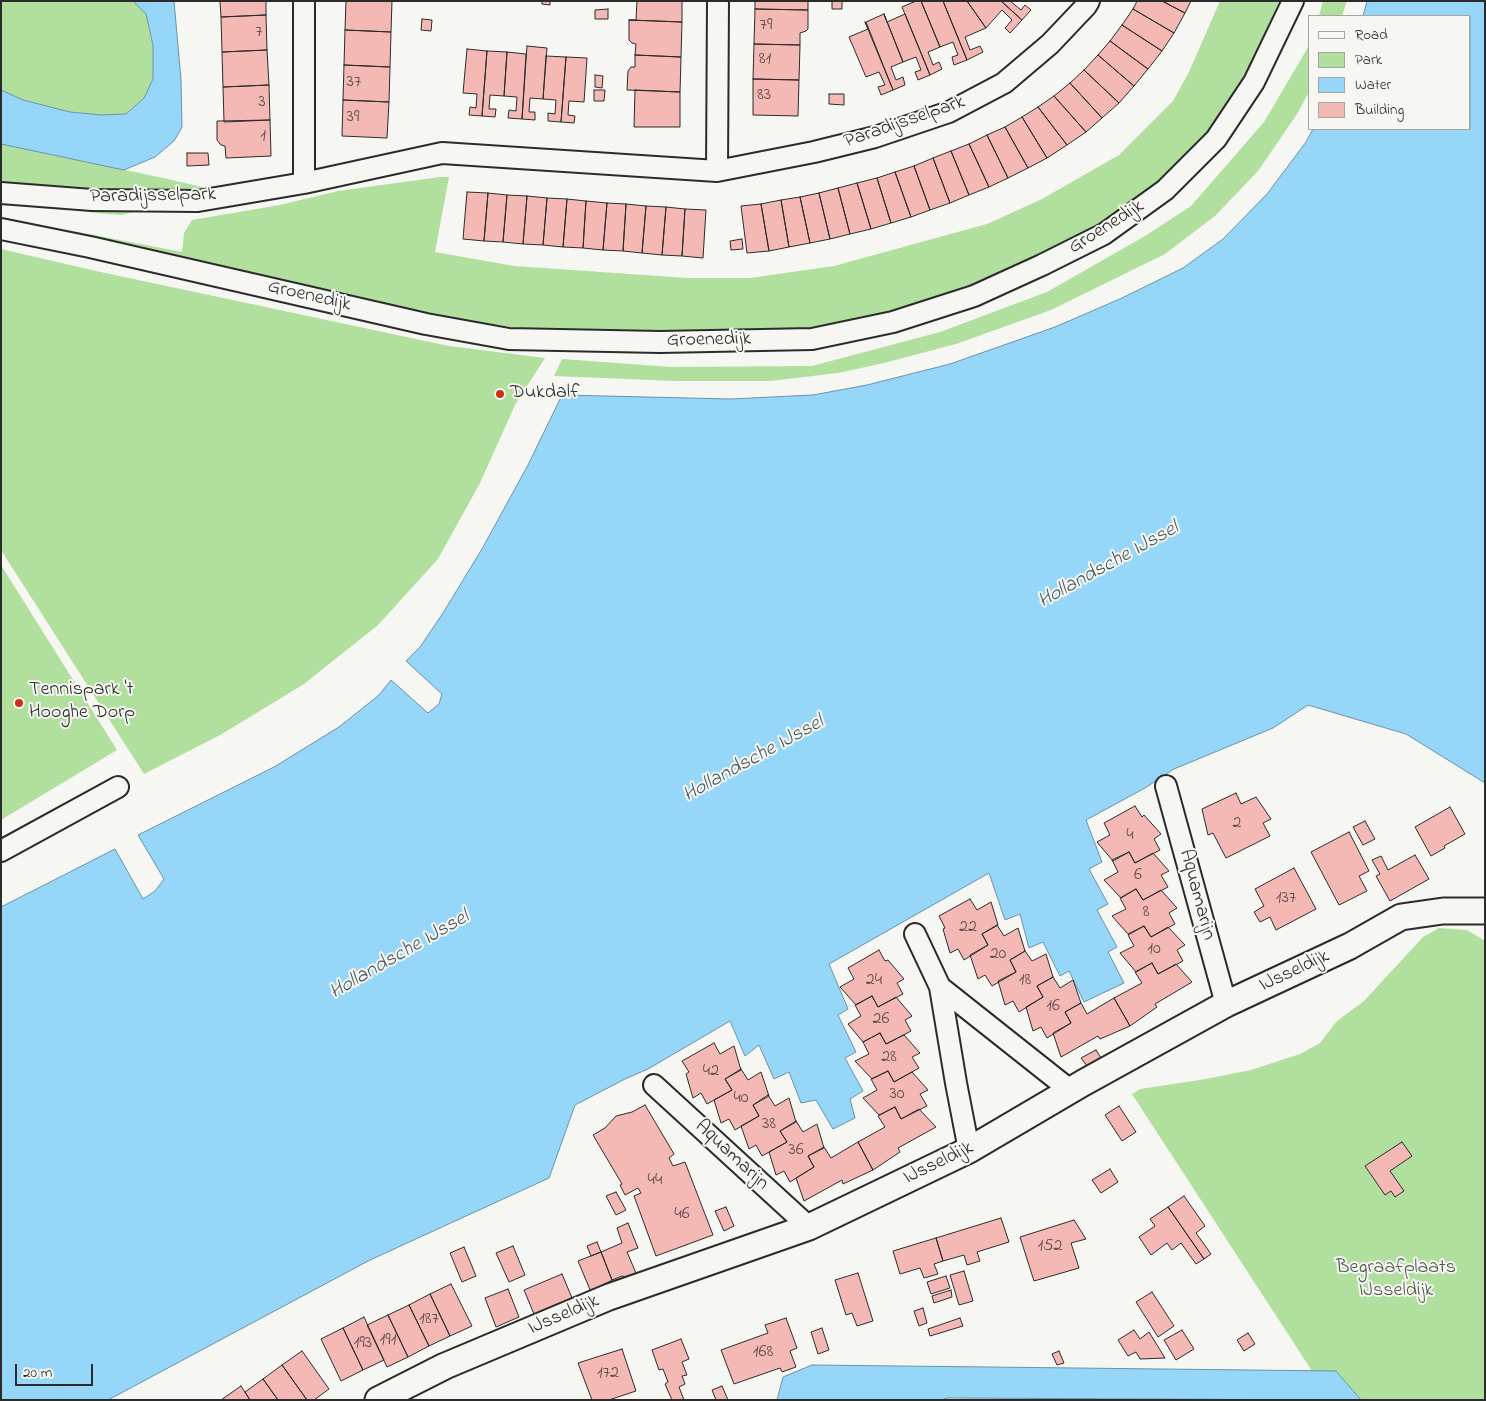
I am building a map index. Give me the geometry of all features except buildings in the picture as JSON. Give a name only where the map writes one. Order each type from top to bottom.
[{"type":"street","points":[[304,1],[304,183]]},
{"type":"street","points":[[717,171],[718,1]]},
{"type":"street","name":"Paradijsselpark","points":[[1,193],[92,200],[198,201],[304,183],[442,153],[717,171],[814,152],[875,137],[949,112],[1004,83],[1050,44],[1089,1]]},
{"type":"street","name":"Groenedijk","points":[[1,229],[90,247],[426,324],[510,339],[660,342],[812,338],[893,322],[974,296],[1104,234],[1165,190],[1216,139],[1254,82],[1293,1]]},
{"type":"street","name":"Aquamarijn","points":[[1166,786],[1226,1004]]},
{"type":"street","points":[[1,851],[118,787]]},
{"type":"street","name":"IJsseldijk","points":[[378,1400],[445,1366],[610,1298],[808,1227],[969,1150],[1070,1090],[1226,1004],[1350,946],[1401,917],[1444,912],[1485,911]]},
{"type":"street","points":[[915,934],[940,987],[969,1150]]},
{"type":"street","points":[[940,987],[1070,1090]]},
{"type":"street","name":"Aquamarijn","points":[[654,1085],[808,1227]]},
{"type":"green space","points":[[1,1],[133,1],[146,14],[153,45],[153,79],[144,98],[126,114],[101,115],[70,112],[23,100],[1,90]]},
{"type":"green space","points":[[1220,1],[1279,1],[1247,85],[1192,162],[1109,234],[847,336],[605,341],[417,313],[1,227],[1,217],[182,252],[184,233],[192,220],[280,205],[338,191],[449,177],[435,252],[514,266],[688,278],[750,278],[834,266],[987,224],[1042,199],[1119,155],[1173,101],[1189,72]]},
{"type":"green space","points":[[1323,1],[1347,1],[1342,15],[1319,15]]},
{"type":"green space","points":[[1308,47],[1308,94],[1297,114],[1258,171],[1215,216],[1165,254],[1051,310],[956,344],[838,373],[770,381],[676,381],[554,376],[562,359],[671,367],[812,366],[940,332],[1047,292],[1145,236],[1191,206],[1264,122]]},
{"type":"green space","points":[[1,144],[210,189],[122,215],[95,213],[1,197]]},
{"type":"green space","points":[[1,249],[449,346],[545,358],[515,405],[480,483],[438,559],[378,625],[304,684],[222,734],[144,774],[1,550]]},
{"type":"green space","points":[[1,565],[117,750],[1,820]]},
{"type":"green space","name":"Begraafplaats IJsseldijk","points":[[1439,928],[1467,930],[1485,941],[1485,1400],[1361,1400],[1336,1371],[1312,1371],[1132,1094],[1140,1089],[1251,1070],[1300,1054],[1320,1043],[1337,1021],[1364,1001],[1423,937]]},
{"type":"water","points":[[133,1],[174,1],[181,80],[182,127],[174,141],[155,157],[124,170],[1,144],[1,90],[23,100],[70,112],[101,115],[126,114],[144,98],[153,79],[153,45],[146,14]]},
{"type":"water","name":"Hollandsche IJssel","points":[[1367,1],[1485,1],[1485,783],[1406,734],[1308,705],[1273,728],[1174,769],[1145,788],[1086,820],[1102,862],[1089,869],[1108,904],[1097,910],[1117,947],[1108,952],[1124,983],[1084,1002],[1069,971],[1060,976],[1043,942],[1029,948],[1020,914],[1005,920],[989,873],[829,964],[848,1009],[838,1015],[856,1052],[845,1058],[863,1091],[850,1099],[855,1118],[833,1129],[816,1100],[801,1103],[789,1072],[774,1079],[759,1045],[745,1056],[730,1021],[648,1069],[575,1105],[549,1178],[370,1260],[108,1400],[1,1400],[1,907],[115,849],[143,899],[155,891],[164,879],[138,835],[274,767],[339,727],[379,695],[391,680],[428,713],[439,704],[442,694],[406,661],[420,647],[482,549],[528,465],[562,395],[731,399],[813,395],[867,385],[950,364],[1055,327],[1122,298],[1183,268],[1223,239],[1267,194],[1306,142],[1312,130],[1471,130],[1471,15],[1363,15]]},
{"type":"water","points":[[812,1365],[1336,1371],[1361,1400],[947,1398],[941,1400],[777,1400],[783,1377]]},
{"type":"place","name":"Dukdalf","points":[[500,394]]},
{"type":"place","name":"Tennispark 't Hooghe Dorp","points":[[19,703]]}]
